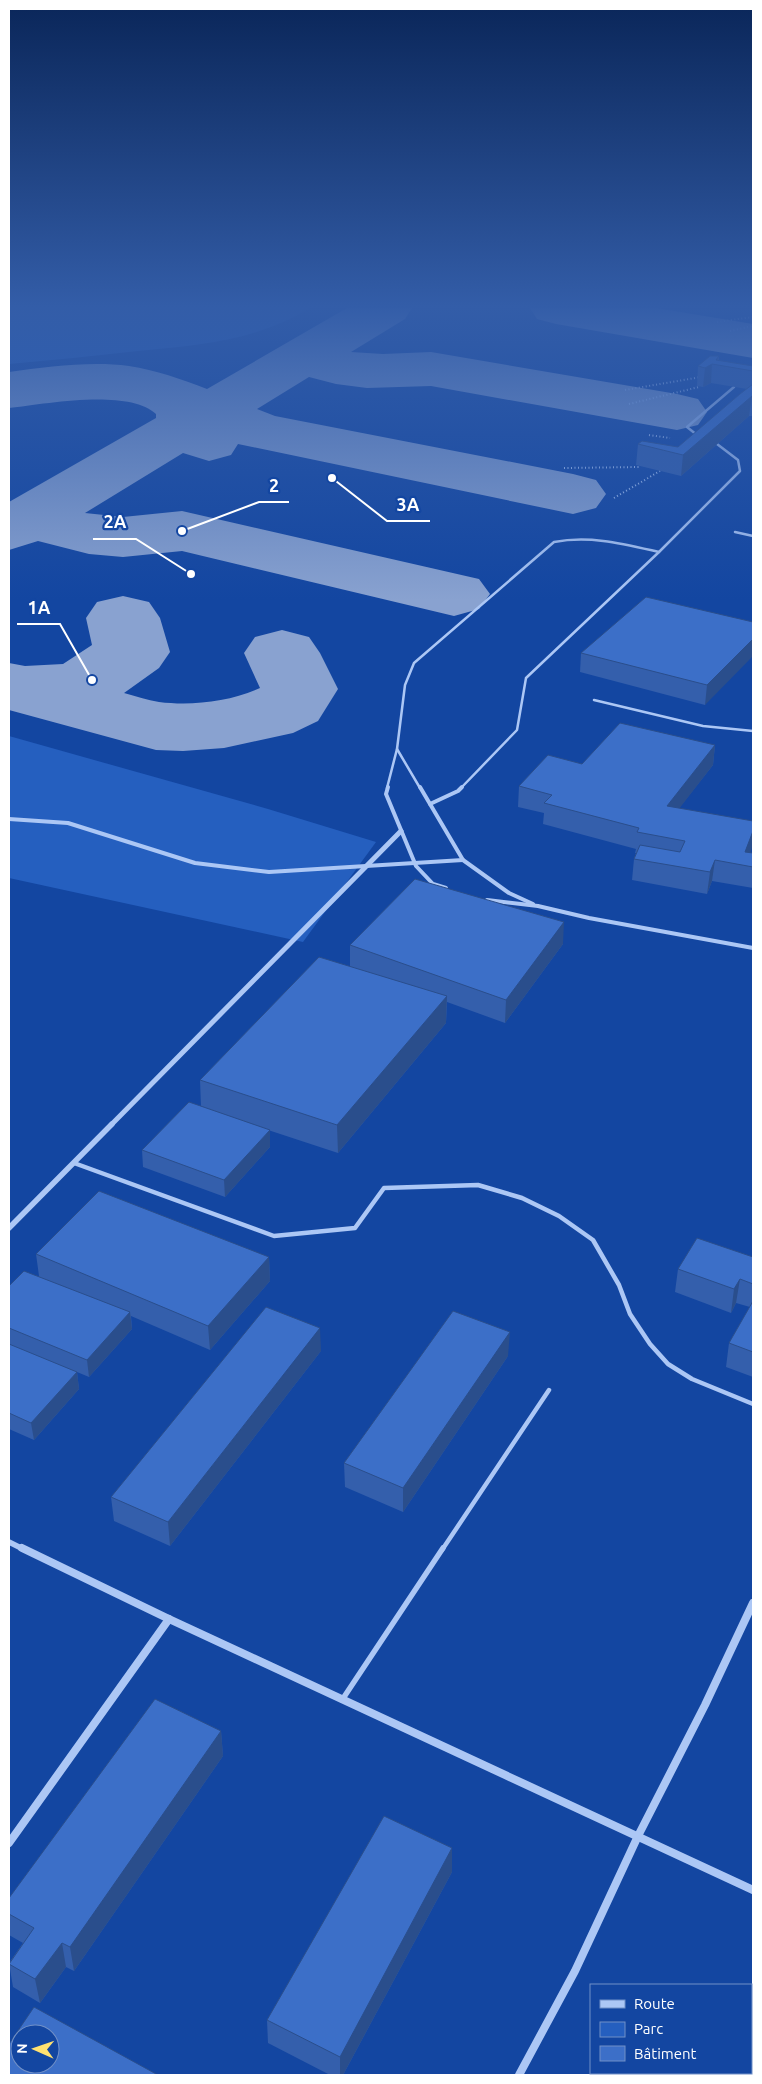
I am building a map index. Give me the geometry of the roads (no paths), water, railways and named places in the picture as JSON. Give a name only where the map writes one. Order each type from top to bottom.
[{"type":"street","points":[[9,1228],[401,831]]},
{"type":"street","points":[[9,1542],[342,1700],[753,1890]]},
{"type":"street","points":[[520,2075],[574,1971],[753,1603]]},
{"type":"street","points":[[9,1843],[169,1619]]},
{"type":"lane","points":[[703,437],[688,427],[713,405]]},
{"type":"lane","points":[[430,804],[458,791],[517,730],[526,678],[740,471],[738,460],[717,444]]},
{"type":"lane","points":[[735,532],[753,536]]},
{"type":"lane","points":[[451,890],[433,884],[415,864],[386,794],[397,749],[404,685],[414,663],[554,542],[569,538],[589,538],[658,552]]},
{"type":"lane","points":[[594,700],[703,726],[753,731]]},
{"type":"lane","points":[[397,749],[463,860],[508,893],[538,906]]},
{"type":"lane","points":[[9,819],[68,823],[195,863],[268,872],[463,860]]},
{"type":"lane","points":[[479,898],[538,906],[589,918],[753,948]]},
{"type":"lane","points":[[74,1163],[274,1236],[355,1228],[384,1188],[478,1186],[522,1198],[559,1216],[593,1240],[619,1284],[630,1314],[650,1344],[668,1364],[692,1379],[753,1404]]},
{"type":"lane","points":[[342,1700],[550,1390]]},
{"type":"place","name":"3A","points":[[332,478]]},
{"type":"place","name":"2","points":[[182,531]]},
{"type":"place","name":"2A","points":[[191,574]]},
{"type":"place","name":"1A","points":[[92,680]]}]
